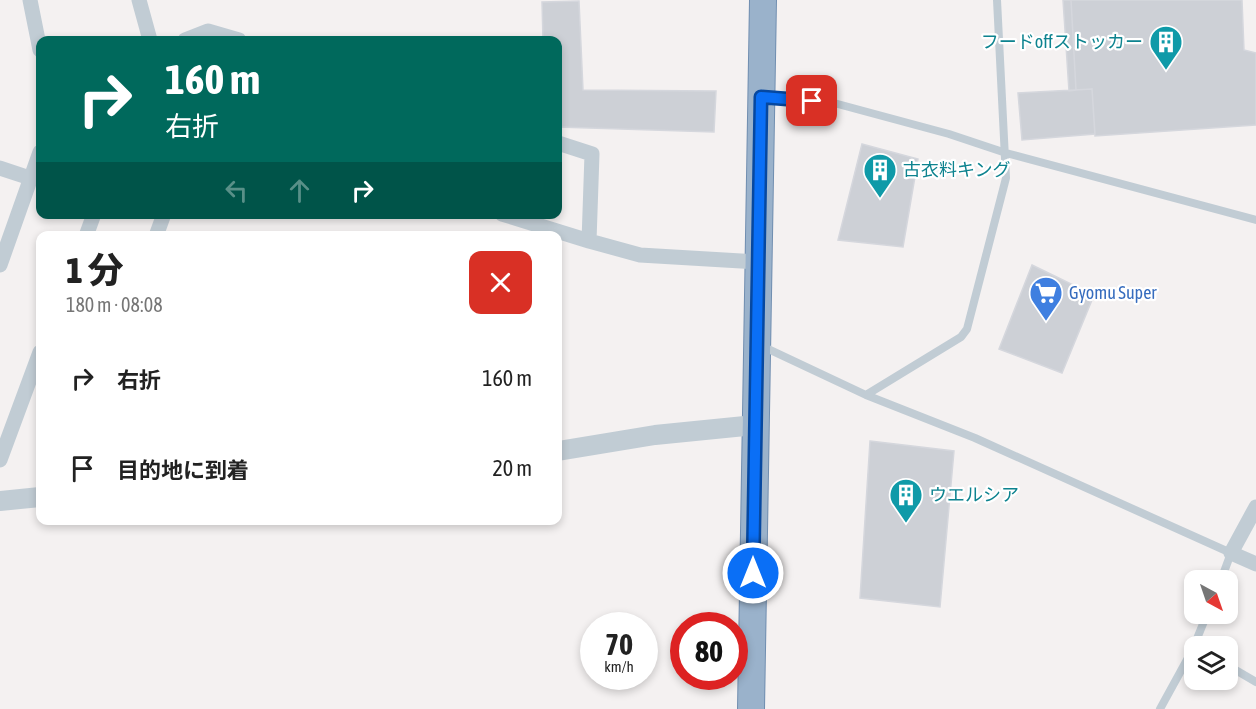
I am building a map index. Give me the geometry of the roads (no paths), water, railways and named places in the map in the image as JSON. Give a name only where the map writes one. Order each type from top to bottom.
[{"type":"highway","points":[[751,709],[763,0]]},
{"type":"street","points":[[30,0],[37,36]]},
{"type":"street","points":[[139,0],[149,36]]},
{"type":"street","points":[[195,36],[208,31],[225,36]]},
{"type":"street","points":[[562,144],[592,154],[589,241]]},
{"type":"street","points":[[0,265],[36,162]]},
{"type":"street","points":[[0,168],[30,178]]},
{"type":"street","points":[[518,219],[557,231]]},
{"type":"street","points":[[562,233],[640,255],[758,262]]},
{"type":"street","points":[[0,460],[36,362]]},
{"type":"street","points":[[562,450],[655,435],[755,424]]},
{"type":"street","points":[[0,501],[36,497]]},
{"type":"street","points":[[1256,507],[1232,553],[1256,564]]},
{"type":"lane","points":[[866,395],[961,337],[967,329],[1006,178],[997,0]]},
{"type":"lane","points":[[761,97],[834,103],[949,134],[1006,153],[1256,220]]},
{"type":"lane","points":[[758,345],[866,395],[975,438],[1232,553],[1225,570]]},
{"type":"lane","points":[[1160,709],[1184,666]]},
{"type":"lane","points":[[1238,671],[1256,682]]},
{"type":"place","name":"フードoffストッカー","points":[[1166,71]]},
{"type":"place","name":"古衣料キング","points":[[880,199]]},
{"type":"place","name":"Gyomu Super","points":[[1046,322]]},
{"type":"place","name":"ウエルシア","points":[[906,524]]}]
